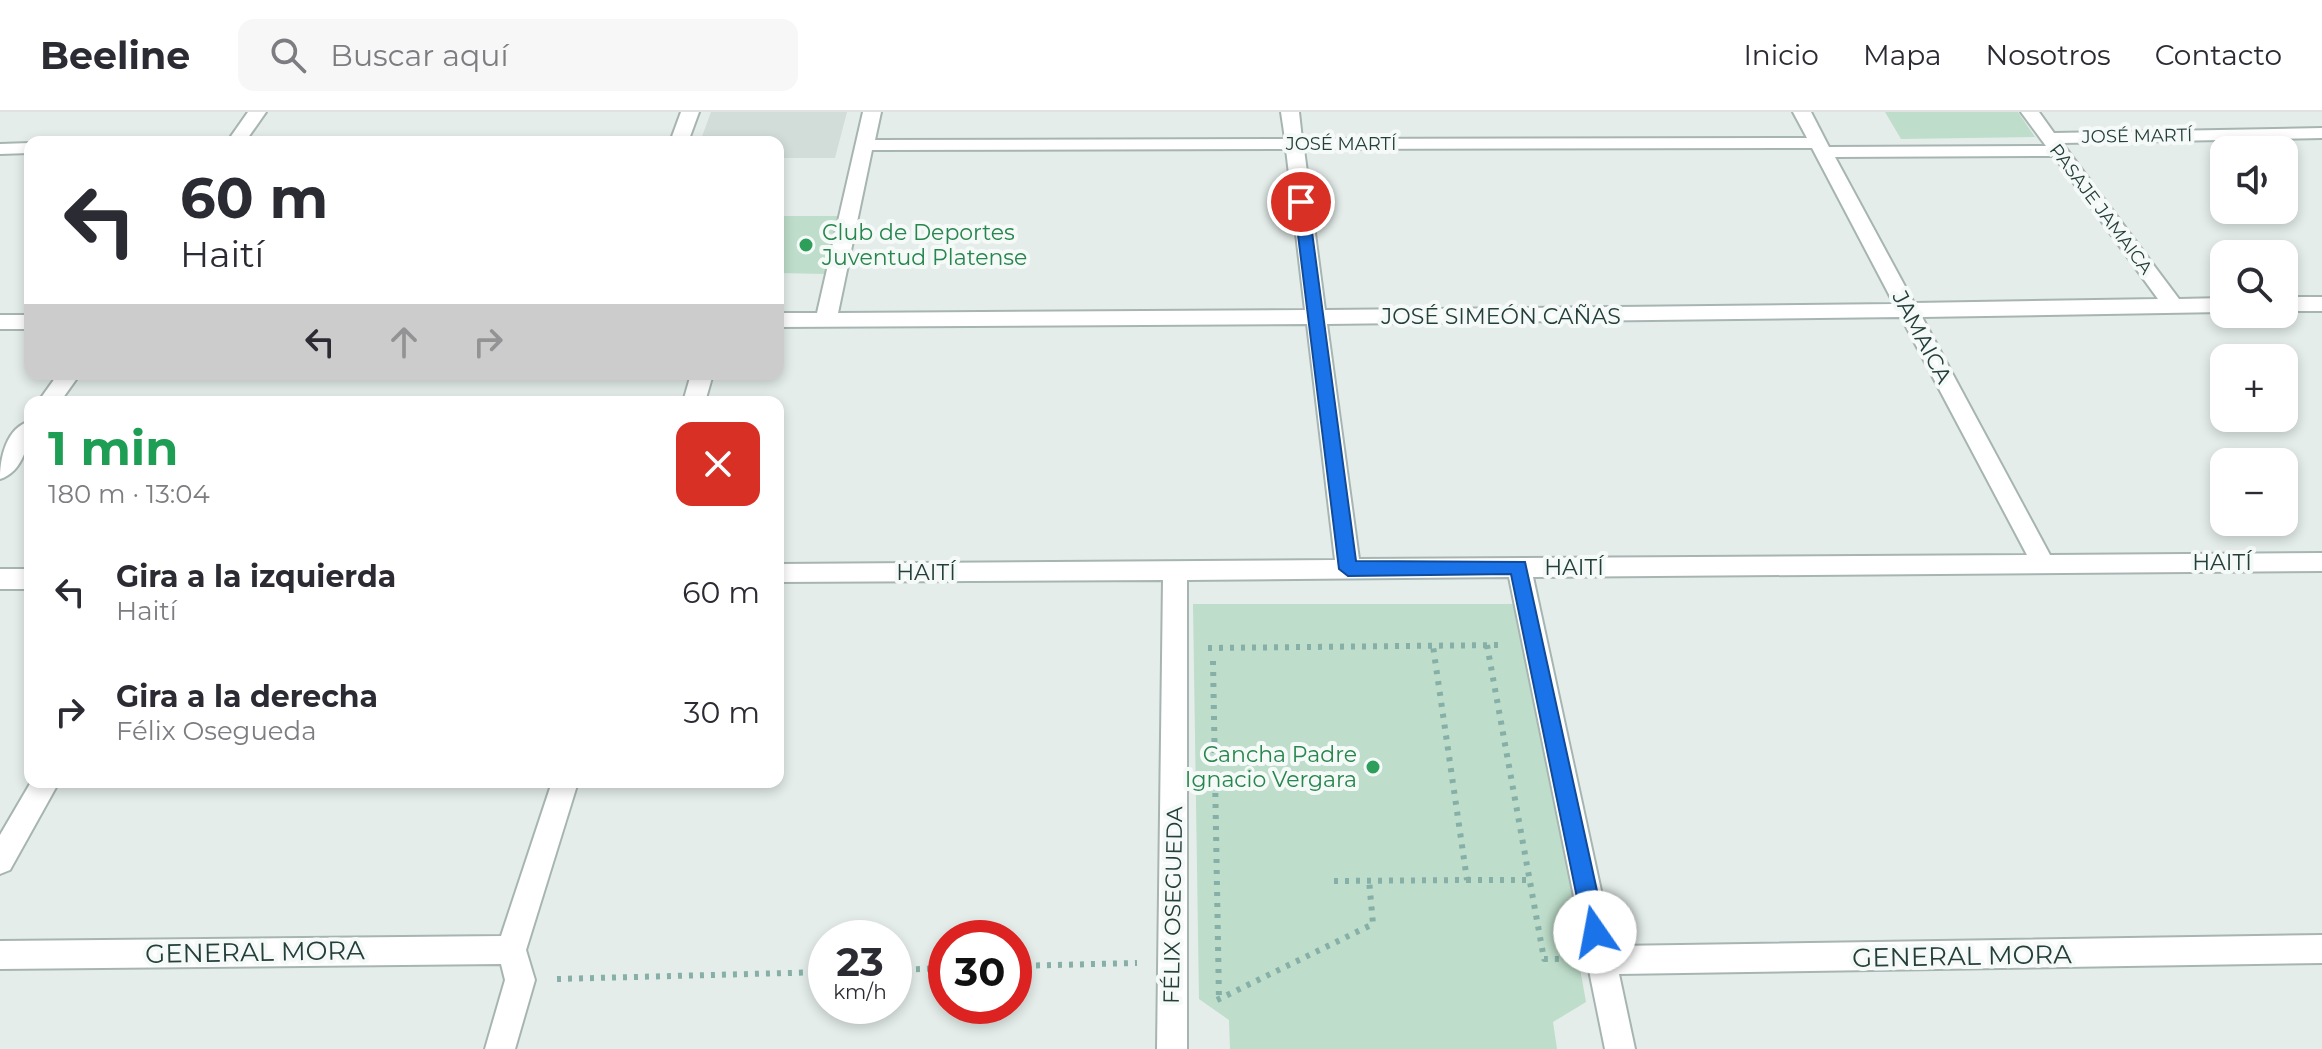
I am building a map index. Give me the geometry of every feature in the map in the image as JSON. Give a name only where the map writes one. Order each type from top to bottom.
[{"type":"street","points":[[240,136],[257,112]]},
{"type":"street","points":[[681,136],[690,112]]},
{"type":"street","points":[[826,320],[872,112]]},
{"type":"street","points":[[1290,112],[1348,569]]},
{"type":"street","name":"JAMAICA","points":[[1802,112],[2043,563]]},
{"type":"street","name":"PASAJE JAMAICA","points":[[2030,112],[2173,305]]},
{"type":"street","name":"JOSÉ MARTÍ","points":[[865,145],[1460,143],[1820,147],[2054,144],[2322,133]]},
{"type":"street","points":[[0,149],[24,148]]},
{"type":"street","points":[[2298,304],[2322,304]]},
{"type":"street","name":"JOSÉ SIMEÓN CAÑAS","points":[[784,320],[1542,316],[2210,305]]},
{"type":"street","points":[[0,322],[24,322]]},
{"type":"street","points":[[0,471],[24,437]]},
{"type":"street","name":"HAITÍ","points":[[784,573],[2043,563],[2320,565]]},
{"type":"street","points":[[1519,567],[1620,1049]]},
{"type":"street","name":"FÉLIX OSEGUEDA","points":[[1172,1049],[1175,570]]},
{"type":"street","points":[[0,579],[24,579]]},
{"type":"street","points":[[0,861],[43,788]]},
{"type":"street","points":[[500,1049],[520,980],[511,950],[563,788]]},
{"type":"street","name":"GENERAL MORA","points":[[1601,960],[2238,953],[2322,949]]},
{"type":"street","name":"GENERAL MORA","points":[[0,955],[511,950]]},
{"type":"path","points":[[1487,645],[1544,959],[1601,960]]},
{"type":"path","points":[[1433,646],[1467,880]]},
{"type":"path","points":[[1175,649],[1535,646]]},
{"type":"path","points":[[1213,648],[1219,1000]]},
{"type":"path","points":[[1172,1001],[1219,1000],[1373,924],[1369,880]]},
{"type":"path","points":[[1334,881],[1531,880]]},
{"type":"path","points":[[1032,966],[1172,962]]},
{"type":"path","points":[[520,980],[808,972]]},
{"type":"shaded area","points":[[711,112],[847,112],[835,158],[784,158],[784,136],[702,136]]},
{"type":"green space","points":[[1885,112],[2018,112],[2035,137],[1901,139]]},
{"type":"green space","name":"Club de Deportes Juventud Platense","points":[[784,216],[841,216],[827,274],[784,273]]},
{"type":"green space","name":"Cancha Padre Ignacio Vergara","points":[[1193,604],[1518,604],[1582,930],[1576,946],[1586,1002],[1553,1022],[1557,1049],[1230,1049],[1229,1020],[1199,999]]},
{"type":"place","name":"Club de Deportes Juventud Platense","points":[[806,245]]},
{"type":"place","name":"Cancha Padre Ignacio Vergara","points":[[1373,767]]},
{"type":"route","points":[[1301,202],[1348,569],[1519,567],[1595,932]]}]
